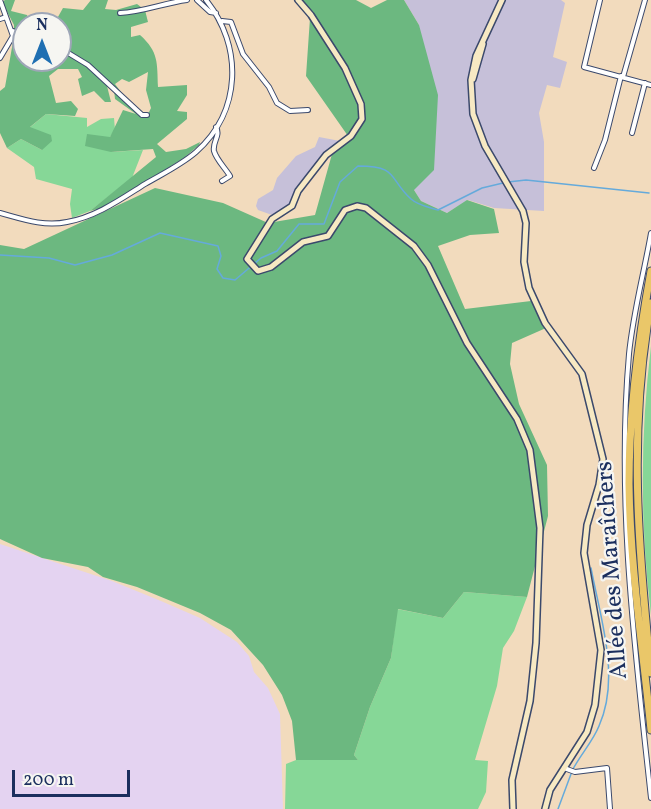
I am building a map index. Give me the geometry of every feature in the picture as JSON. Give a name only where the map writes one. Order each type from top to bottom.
[{"type":"highway","points":[[651,271],[637,356],[629,457],[632,538],[651,730]]},
{"type":"highway","points":[[651,303],[639,390],[635,486],[651,673]]},
{"type":"street","points":[[120,13],[135,12],[158,4],[187,0]]},
{"type":"street","points":[[197,0],[210,12],[216,13]]},
{"type":"street","points":[[0,213],[50,224],[86,216],[113,204],[194,154],[216,127],[234,70],[231,45],[221,21],[206,0]]},
{"type":"street","points":[[298,0],[311,15],[345,68],[361,104],[362,119],[351,136],[326,155],[298,191],[292,206],[270,222],[249,255],[249,262],[258,271],[271,267],[303,242],[328,236],[336,228],[342,212],[348,208],[366,208],[421,255],[445,294],[467,343],[525,433],[533,465],[540,535],[536,643],[530,701],[512,780],[513,809]]},
{"type":"street","points":[[502,0],[488,28],[471,89],[473,114],[479,134],[525,216],[524,262],[529,288],[545,323],[582,374],[602,451],[601,476],[587,525],[584,553],[601,651],[600,672],[590,724],[550,790],[544,809]]},
{"type":"street","points":[[600,0],[584,67],[651,84]]},
{"type":"street","points":[[594,168],[606,140],[645,0]]},
{"type":"street","points":[[2,1],[12,29]]},
{"type":"street","points":[[0,19],[6,17]]},
{"type":"street","points":[[221,21],[231,22],[243,54],[269,87],[277,103],[290,111],[308,111]]},
{"type":"street","points":[[0,58],[12,33]]},
{"type":"street","points":[[72,55],[88,65],[142,115],[147,115]]},
{"type":"street","points":[[632,132],[645,83]]},
{"type":"street","points":[[216,127],[218,132],[214,145],[215,153],[230,176],[222,180]]},
{"type":"street","name":"Allée des Maraîchers","points":[[651,233],[629,353],[624,464],[625,531],[651,798]]},
{"type":"street","points":[[564,768],[575,772],[607,768],[610,809]]},
{"type":"shaded area","points":[[404,0],[561,0],[565,3],[553,57],[567,62],[560,88],[547,85],[539,113],[544,142],[544,211],[494,208],[468,200],[447,213],[421,201],[414,190],[419,25]]},
{"type":"shaded area","points":[[319,137],[340,141],[328,151],[290,206],[272,215],[258,210],[256,206],[258,199],[273,190],[277,178],[296,156],[315,147]]},
{"type":"shaded area","points":[[0,544],[112,581],[161,601],[200,618],[237,642],[249,656],[254,672],[268,688],[280,714],[283,809],[0,809]]},
{"type":"green space","points":[[5,0],[15,0],[11,11],[15,12],[12,12],[12,21],[2,2]]},
{"type":"green space","points":[[91,0],[108,0],[105,9],[116,10],[137,4],[145,10],[148,22],[131,27],[131,37],[140,35],[151,47],[157,64],[158,87],[187,85],[187,95],[177,111],[187,112],[187,119],[157,144],[166,152],[186,149],[200,142],[199,145],[184,158],[105,207],[90,211],[156,157],[153,149],[111,152],[85,146],[87,134],[110,137],[123,110],[136,114],[115,99],[114,90],[107,86],[111,102],[105,102],[94,91],[82,96],[78,79],[82,77],[78,69],[72,69],[72,12],[61,12],[63,8],[83,10]],"holes":[[[148,72],[146,90],[151,108],[146,118],[138,115],[115,84],[122,79],[129,82]]]},
{"type":"green space","points":[[301,0],[356,0],[371,8],[387,0],[404,0],[419,25],[438,95],[434,170],[414,190],[421,201],[447,213],[467,200],[494,209],[499,233],[470,235],[438,246],[465,309],[531,301],[546,328],[512,343],[510,364],[519,404],[547,465],[548,516],[527,597],[464,592],[443,618],[398,609],[391,658],[370,707],[354,755],[358,760],[296,760],[292,721],[282,695],[263,665],[231,630],[200,613],[137,587],[103,577],[88,567],[42,558],[0,539],[0,245],[24,249],[155,188],[223,203],[268,223],[315,215],[332,154],[348,136],[306,76],[310,18]]},
{"type":"green space","points":[[12,47],[12,72],[54,72],[49,76],[56,103],[71,101],[78,109],[75,116],[46,114],[30,127],[51,135],[52,141],[42,150],[21,139],[7,148],[0,133],[0,91],[5,87]]},
{"type":"green space","points":[[46,114],[87,118],[87,127],[101,119],[114,118],[115,130],[110,137],[111,152],[143,150],[132,178],[90,211],[72,218],[70,204],[72,189],[36,179],[34,167],[7,148],[21,139],[42,150],[29,128]]},
{"type":"green space","points":[[651,346],[651,615],[643,514],[643,447]]},
{"type":"green space","points":[[464,592],[527,597],[514,631],[503,648],[497,686],[475,760],[488,761],[486,792],[478,809],[285,809],[286,764],[296,760],[358,760],[354,755],[370,707],[391,658],[397,609],[443,618]]},
{"type":"waterway","points":[[0,255],[49,258],[75,265],[112,255],[160,233],[218,246],[221,256],[217,269],[223,278],[235,280],[261,258],[277,251],[299,224],[324,224],[340,182],[358,166],[387,171],[414,201],[438,210],[482,188],[503,183]]},
{"type":"waterway","points":[[508,182],[526,180],[649,193]]},
{"type":"waterway","points":[[573,769],[599,726],[608,688],[607,647],[591,568]]},
{"type":"waterway","points":[[558,809],[571,774]]}]
